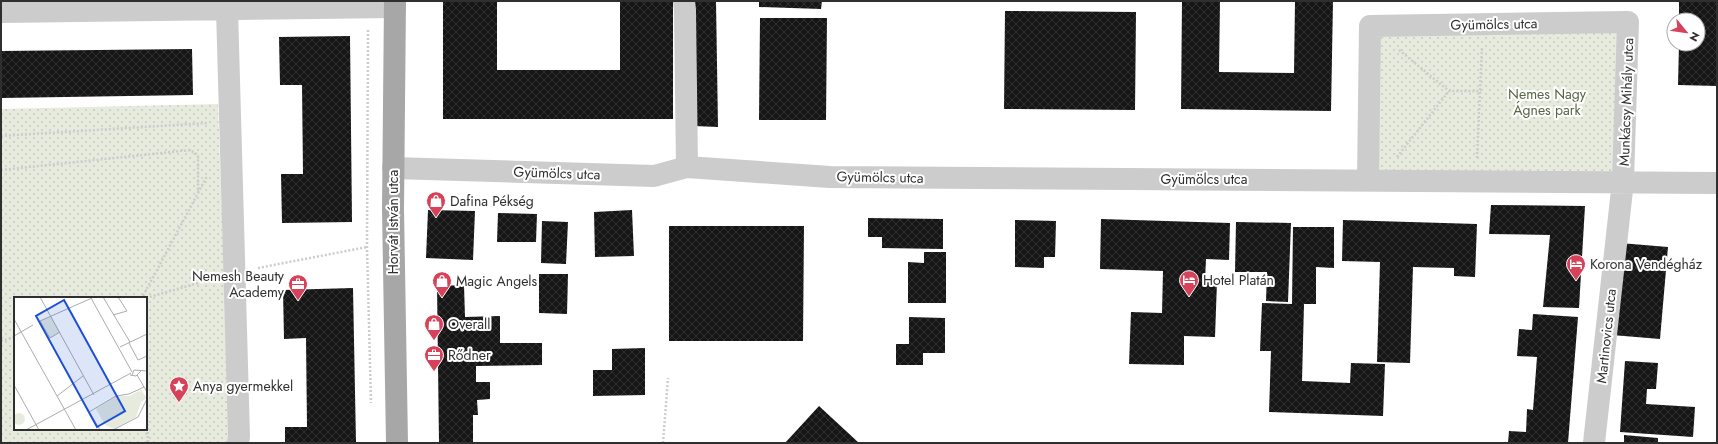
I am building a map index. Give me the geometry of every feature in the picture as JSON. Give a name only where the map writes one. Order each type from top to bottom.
[{"type":"main road","name":"Horvát István utca","points":[[395,4],[393,168],[396,443]]},
{"type":"street","points":[[684,1],[687,167]]},
{"type":"street","points":[[1,12],[227,9],[395,4]]},
{"type":"street","points":[[227,9],[238,443]]},
{"type":"street","name":"Gyümölcs utca","points":[[1370,26],[1628,22]]},
{"type":"street","name":"Munkácsy Mihály utca","points":[[1623,181],[1628,22]]},
{"type":"street","points":[[1370,26],[1374,180]]},
{"type":"street","name":"Gyümölcs utca","points":[[393,168],[654,176],[687,167],[830,177],[1623,181],[1717,183]]},
{"type":"street","name":"Martinovics utca","points":[[1594,443],[1623,181]]},
{"type":"path","points":[[1476,181],[1483,25]]},
{"type":"path","points":[[1370,26],[1448,91],[1481,91]]},
{"type":"path","points":[[1374,180],[1448,91]]},
{"type":"path","points":[[1,136],[229,121]]},
{"type":"path","points":[[1,170],[190,150],[198,156],[198,193],[143,297]]},
{"type":"path","points":[[147,298],[233,272],[367,247]]},
{"type":"path","points":[[1,341],[14,337]]},
{"type":"path","points":[[663,443],[668,378]]},
{"type":"path","points":[[147,416],[148,443]]},
{"type":"green space","name":"Nemes Nagy Ágnes park","points":[[1628,22],[1623,181],[1368,180],[1370,26]]},
{"type":"green space","points":[[218,104],[230,443],[1,443],[1,109]]},
{"type":"building","points":[[443,1],[497,1],[497,70],[620,70],[620,1],[673,1],[673,119],[443,119]]},
{"type":"building","points":[[694,1],[716,1],[718,127],[694,126]]},
{"type":"building","points":[[759,1],[822,1],[821,9],[759,7]]},
{"type":"building","points":[[1182,1],[1220,1],[1219,72],[1294,73],[1295,1],[1333,1],[1331,111],[1181,109]]},
{"type":"building","points":[[1679,1],[1717,1],[1717,86],[1678,85],[1679,52],[1706,52],[1706,12],[1679,12]]},
{"type":"building","points":[[1005,11],[1136,12],[1135,110],[1004,109]]},
{"type":"building","points":[[760,18],[827,18],[826,120],[759,120]]},
{"type":"building","points":[[350,36],[352,222],[282,223],[281,174],[303,174],[302,85],[280,85],[279,37]]},
{"type":"building","points":[[192,49],[193,95],[1,98],[1,51]]},
{"type":"building","points":[[1491,205],[1585,206],[1579,308],[1543,307],[1550,235],[1489,234]]},
{"type":"building","points":[[428,210],[475,211],[473,260],[426,258]]},
{"type":"building","points":[[632,210],[634,256],[595,257],[594,212]]},
{"type":"building","points":[[498,213],[537,214],[536,242],[497,242]]},
{"type":"building","points":[[868,218],[943,219],[943,249],[882,248],[882,237],[868,237]]},
{"type":"building","name":"Hotel Platán","points":[[1101,219],[1230,223],[1229,260],[1206,259],[1205,281],[1217,282],[1215,337],[1184,336],[1184,365],[1129,364],[1131,312],[1162,313],[1163,271],[1100,269]]},
{"type":"building","points":[[1015,220],[1056,221],[1055,257],[1044,257],[1044,268],[1015,267]]},
{"type":"building","points":[[1343,220],[1477,224],[1475,277],[1454,276],[1454,268],[1413,267],[1410,363],[1377,362],[1380,262],[1342,261]]},
{"type":"building","points":[[542,221],[568,222],[566,264],[541,263]]},
{"type":"building","points":[[1236,222],[1291,223],[1288,302],[1266,301],[1267,272],[1235,272]]},
{"type":"building","points":[[669,226],[804,226],[803,341],[669,341]]},
{"type":"building","points":[[1293,227],[1334,227],[1334,268],[1316,267],[1316,304],[1304,304],[1302,381],[1350,383],[1351,363],[1385,364],[1383,416],[1269,412],[1271,351],[1260,351],[1262,303],[1292,304]]},
{"type":"building","points":[[1620,243],[1668,247],[1660,339],[1612,335]]},
{"type":"building","points":[[924,252],[946,252],[946,303],[908,303],[908,262],[924,263]]},
{"type":"building","points":[[539,274],[568,274],[567,314],[539,313]]},
{"type":"building","points":[[464,285],[465,317],[500,316],[500,343],[542,343],[542,365],[476,366],[476,382],[490,382],[490,399],[477,400],[478,415],[473,415],[473,443],[439,443],[437,286]]},
{"type":"building","points":[[353,288],[356,443],[285,443],[285,427],[307,427],[306,338],[284,339],[283,290]]},
{"type":"building","points":[[1533,314],[1578,317],[1568,443],[1508,443],[1509,431],[1526,432],[1527,409],[1533,410],[1537,357],[1517,356],[1519,329],[1532,330]]},
{"type":"building","points":[[909,317],[945,318],[945,353],[923,353],[923,365],[896,365],[896,344],[909,344]]},
{"type":"building","points":[[645,348],[645,395],[593,396],[593,370],[612,370],[612,349]]},
{"type":"building","points":[[1625,361],[1658,363],[1656,389],[1647,389],[1646,404],[1695,407],[1693,437],[1620,432]]},
{"type":"building","points":[[819,406],[859,443],[785,443]]},
{"type":"building","points":[[1624,435],[1658,438],[1658,443],[1624,443]]},
{"type":"place","name":"Dafina Pékség","points":[[436,218]]},
{"type":"place","name":"Korona Vendégház","points":[[1576,281]]},
{"type":"place","name":"Hotel Platán","points":[[1189,297]]},
{"type":"place","name":"Magic Angels","points":[[442,298]]},
{"type":"place","name":"Nemesh Beauty Academy","points":[[298,301]]},
{"type":"place","name":"Overall","points":[[434,341]]},
{"type":"place","name":"Rődner","points":[[434,372]]},
{"type":"place","name":"Anya gyermekkel","points":[[179,403]]}]
